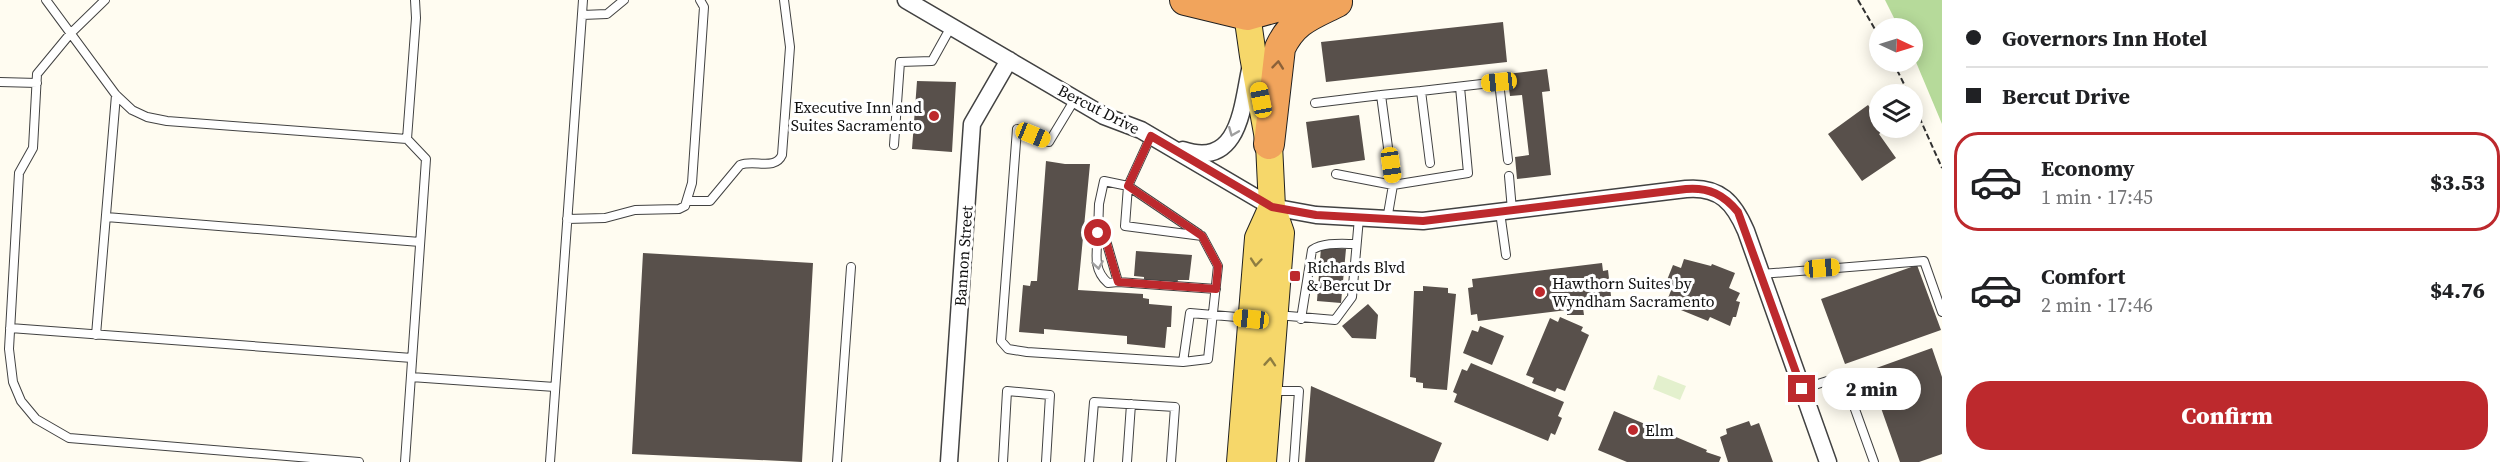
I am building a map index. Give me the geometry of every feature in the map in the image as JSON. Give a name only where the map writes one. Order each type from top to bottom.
[{"type":"highway","points":[[1185,0],[1246,8],[1345,1]]},
{"type":"highway","points":[[1269,144],[1280,48],[1286,34],[1304,18],[1345,1]]},
{"type":"main road","points":[[1246,8],[1269,144],[1272,207],[1258,238],[1268,391],[1263,462]]},
{"type":"main road","points":[[1240,462],[1262,317]]},
{"type":"street","name":"Bercut Drive","points":[[906,0],[1104,116],[1157,140],[1272,207],[1316,215],[1423,221],[1686,189],[1706,189],[1724,198],[1738,212],[1828,462]]},
{"type":"street","points":[[1157,140],[1203,154],[1213,153],[1228,143],[1235,132],[1253,56]]},
{"type":"street","name":"Bannon Street","points":[[949,462],[972,123],[1009,60]]},
{"type":"lane","points":[[46,0],[116,95],[132,110],[147,117],[167,122],[406,139],[426,159],[405,462]]},
{"type":"lane","points":[[105,0],[70,34],[37,74],[33,148],[19,173],[10,328],[9,349],[13,382],[21,401],[36,419],[69,438],[359,462]]},
{"type":"lane","points":[[406,139],[416,0]]},
{"type":"lane","points":[[550,462],[583,0]]},
{"type":"lane","points":[[582,15],[607,14],[624,0]]},
{"type":"lane","points":[[567,219],[605,218],[635,210],[679,209],[685,206],[692,183],[704,7],[700,0]]},
{"type":"lane","points":[[688,201],[710,201],[740,165],[775,163],[780,160],[790,47],[784,0]]},
{"type":"lane","points":[[894,145],[900,62],[932,61],[952,25]]},
{"type":"lane","points":[[0,82],[37,83]]},
{"type":"lane","points":[[1315,103],[1499,82],[1508,160]]},
{"type":"lane","points":[[1336,174],[1393,185],[1468,172],[1460,87]]},
{"type":"lane","points":[[1421,91],[1430,163]]},
{"type":"lane","points":[[96,335],[116,95]]},
{"type":"lane","points":[[1381,95],[1393,185],[1387,220]]},
{"type":"lane","points":[[1076,99],[1049,142],[1017,129],[1001,341],[1008,349],[1027,352],[1183,362],[1208,359],[1216,289],[1218,266],[1202,236],[1128,186],[1104,181],[1099,204],[1096,267],[1101,277],[1108,283],[1216,289]]},
{"type":"lane","points":[[1157,140],[1128,186],[1125,226],[1202,236]]},
{"type":"lane","points":[[1506,255],[1509,176]]},
{"type":"lane","points":[[106,217],[420,242]]},
{"type":"lane","points":[[1183,362],[1190,313],[1335,320],[1352,297],[1359,218]]},
{"type":"lane","points":[[1098,233],[1107,244],[1118,282]]},
{"type":"lane","points":[[1301,319],[1312,250],[1317,246],[1329,244],[1356,244]]},
{"type":"lane","points":[[1761,274],[1924,261],[1942,312]]},
{"type":"lane","points":[[837,462],[851,267]]},
{"type":"lane","points":[[10,328],[412,358]]},
{"type":"lane","points":[[1802,389],[1843,376],[1874,462]]},
{"type":"lane","points":[[411,377],[555,387]]},
{"type":"lane","points":[[1003,462],[1007,391],[1050,395],[1046,462]]},
{"type":"lane","points":[[1268,391],[1299,391],[1294,462]]},
{"type":"lane","points":[[1089,462],[1094,402],[1174,407],[1171,462]]},
{"type":"lane","points":[[1127,462],[1131,404]]},
{"type":"path","points":[[1858,0],[1869,19]]},
{"type":"path","points":[[1923,125],[1942,168]]},
{"type":"green space","points":[[1885,0],[1942,0],[1942,124],[1920,72],[1923,72],[1923,18],[1894,18]]},
{"type":"green space","points":[[1658,375],[1686,386],[1680,400],[1653,389]]},
{"type":"building","points":[[1503,22],[1507,62],[1326,82],[1321,42]]},
{"type":"building","points":[[1547,69],[1550,91],[1542,92],[1551,175],[1517,179],[1515,157],[1529,155],[1522,95],[1510,96],[1507,74]]},
{"type":"building","name":"Executive Inn and Suites Sacramento","points":[[917,81],[956,82],[952,152],[912,149]]},
{"type":"building","points":[[1868,105],[1869,138],[1882,138],[1896,158],[1862,181],[1828,134]]},
{"type":"building","points":[[1359,115],[1365,160],[1312,168],[1306,122]]},
{"type":"building","points":[[1046,161],[1090,164],[1078,290],[1143,294],[1143,298],[1149,299],[1149,304],[1172,306],[1171,327],[1167,327],[1165,348],[1127,344],[1127,336],[1044,329],[1044,334],[1019,332],[1023,285],[1030,286],[1031,281],[1037,281]]},
{"type":"building","points":[[1321,247],[1346,249],[1341,303],[1317,301]]},
{"type":"building","points":[[1136,251],[1192,255],[1189,280],[1178,280],[1177,283],[1144,281],[1144,277],[1134,276]]},
{"type":"building","points":[[643,253],[813,263],[802,462],[632,454]]},
{"type":"building","points":[[1684,259],[1711,266],[1712,264],[1735,273],[1729,288],[1740,293],[1736,301],[1740,302],[1736,317],[1733,317],[1730,326],[1710,317],[1708,321],[1676,308],[1678,302],[1668,298],[1672,288],[1665,285],[1673,265],[1681,268]]},
{"type":"building","name":"Hawthorn Suites by Wyndham Sacramento","points":[[1602,263],[1603,271],[1608,270],[1611,296],[1606,296],[1607,304],[1583,308],[1584,315],[1567,315],[1567,310],[1478,321],[1477,314],[1471,315],[1468,288],[1473,287],[1472,279]]},
{"type":"building","points":[[1917,265],[1941,330],[1845,364],[1821,299]]},
{"type":"building","points":[[1423,286],[1448,288],[1448,293],[1456,294],[1447,390],[1423,388],[1423,383],[1416,382],[1416,378],[1410,377],[1414,291],[1423,291]]},
{"type":"building","points":[[1368,304],[1378,315],[1376,339],[1352,338],[1342,326]]},
{"type":"building","name":"Hawthorn Suites by Wyndham Sacramento","points":[[1560,317],[1583,327],[1581,331],[1589,335],[1565,391],[1557,388],[1555,392],[1532,383],[1534,378],[1526,375],[1550,318],[1558,322]]},
{"type":"building","points":[[1480,326],[1504,336],[1492,365],[1463,353],[1472,330],[1478,332]]},
{"type":"building","points":[[1932,348],[1942,377],[1942,454],[1919,462],[1900,462],[1868,371]]},
{"type":"building","points":[[1471,363],[1564,402],[1558,416],[1562,418],[1555,435],[1551,433],[1548,441],[1454,402],[1457,394],[1453,392],[1462,369],[1467,371]]},
{"type":"building","points":[[1311,386],[1442,443],[1434,462],[1305,462]]},
{"type":"building","name":"Elm","points":[[1614,411],[1707,450],[1706,452],[1721,457],[1719,462],[1627,462],[1598,450]]},
{"type":"building","points":[[1749,421],[1751,426],[1759,423],[1773,462],[1728,462],[1720,437],[1727,434],[1726,429]]},
{"type":"place","name":"Executive Inn and Suites Sacramento","points":[[934,116]]},
{"type":"place","name":"Richards Blvd & Bercut Dr","points":[[1295,276]]},
{"type":"place","name":"Hawthorn Suites by Wyndham Sacramento","points":[[1540,292]]},
{"type":"place","name":"Elm","points":[[1633,430]]},
{"type":"route","points":[[1098,233],[1107,244],[1118,282],[1216,289],[1218,266],[1202,236],[1128,186],[1151,136],[1272,207],[1316,215],[1423,221],[1686,189],[1706,189],[1724,198],[1738,212],[1802,389]]}]
